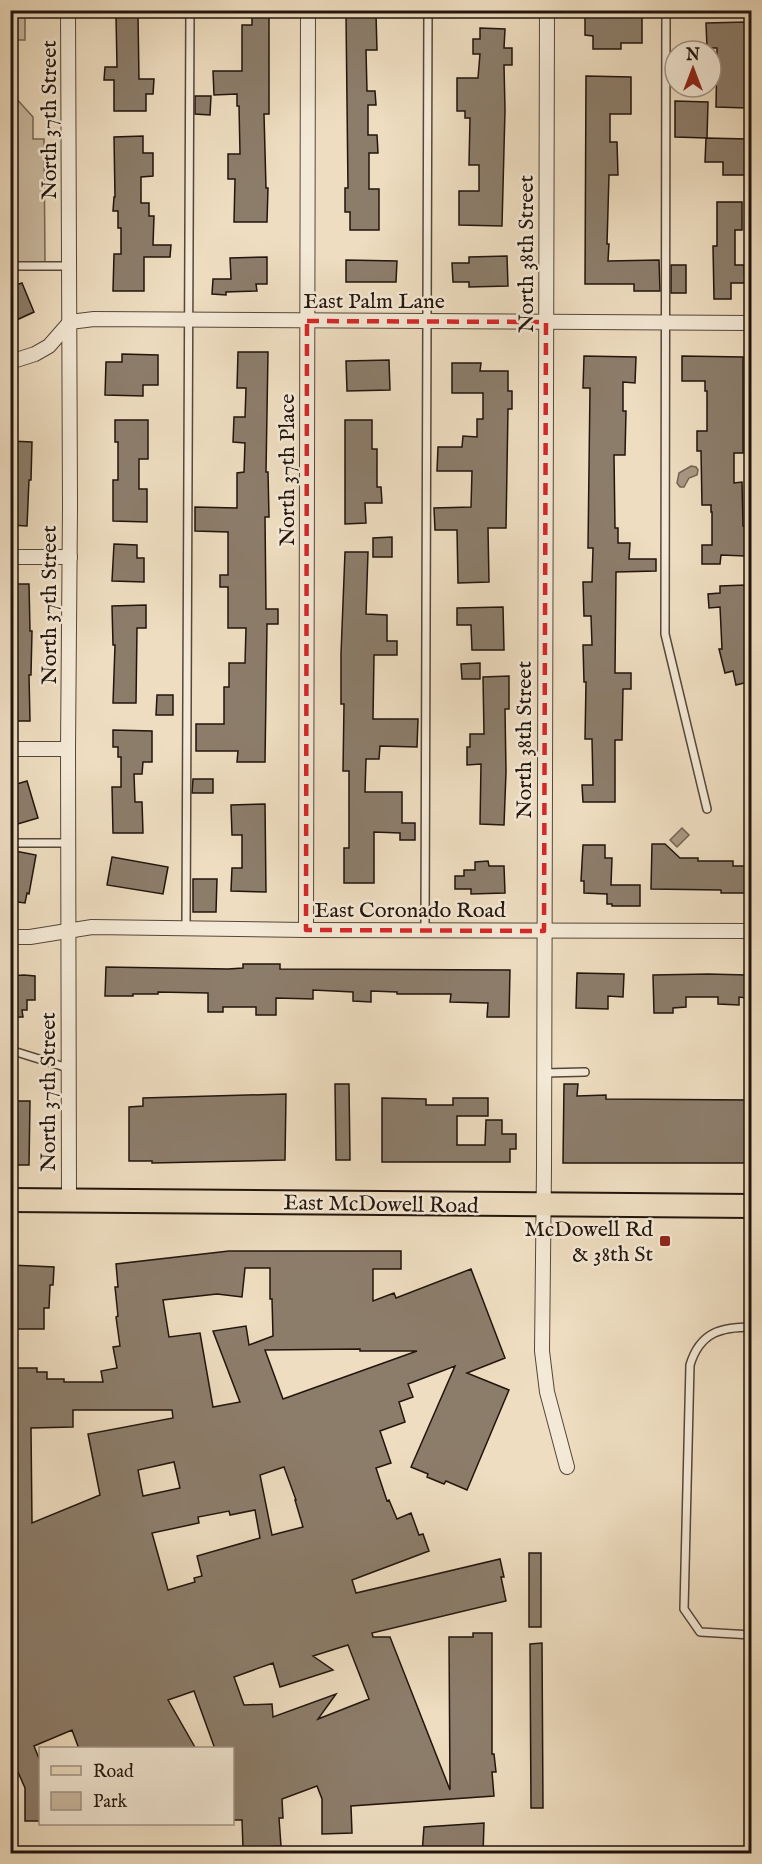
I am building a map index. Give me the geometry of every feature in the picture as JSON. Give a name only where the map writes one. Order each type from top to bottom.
[{"type":"main road","name":"East McDowell Road","points":[[10,1200],[752,1206]]},
{"type":"street","name":"North 37th Street","points":[[68,10],[69,1200]]},
{"type":"street","name":"North 37th Place","points":[[306,930],[308,10]]},
{"type":"street","name":"North 38th Street","points":[[547,10],[542,1351],[547,1392],[567,1467]]},
{"type":"street","name":"East Palm Lane","points":[[70,322],[94,319],[752,323]]},
{"type":"street","points":[[10,362],[35,354],[49,346],[70,322]]},
{"type":"street","points":[[10,557],[70,557]]},
{"type":"street","points":[[10,749],[68,749]]},
{"type":"street","name":"East Coronado Road","points":[[10,937],[30,937],[92,927],[752,931]]},
{"type":"lane","points":[[186,928],[190,10]]},
{"type":"lane","points":[[425,930],[428,10]]},
{"type":"lane","points":[[666,10],[665,634],[706,809]]},
{"type":"lane","points":[[10,266],[69,267]]},
{"type":"lane","points":[[10,843],[68,843]]},
{"type":"lane","points":[[10,1050],[68,1068]]},
{"type":"lane","points":[[544,1073],[585,1072]]},
{"type":"lane","points":[[752,1327],[726,1328],[715,1332],[702,1342],[694,1353],[690,1365],[684,1608],[700,1632],[752,1635]]},
{"type":"highlighted area","points":[[307,321],[546,322],[544,931],[306,930]]},
{"type":"green space","points":[[11,10],[25,11],[25,40],[11,40]]},
{"type":"green space","points":[[10,96],[14,96],[33,117],[33,139],[44,139],[45,262],[11,263]]},
{"type":"shaded area","points":[[691,466],[698,470],[697,475],[689,478],[684,487],[680,487],[677,483],[679,473]]},
{"type":"shaded area","points":[[682,828],[689,835],[677,847],[670,840]]},
{"type":"building","points":[[585,12],[633,13],[633,16],[642,16],[642,43],[621,43],[621,49],[593,49],[593,36],[585,35]]},
{"type":"building","points":[[376,14],[377,50],[366,50],[367,91],[375,91],[376,105],[368,105],[368,135],[377,135],[378,153],[369,153],[369,189],[379,189],[379,230],[350,230],[350,212],[345,212],[345,188],[348,188],[346,15]]},
{"type":"building","points":[[116,16],[138,16],[139,79],[154,79],[153,94],[146,94],[146,111],[114,111],[114,80],[104,80],[105,67],[117,67]]},
{"type":"building","points":[[252,16],[269,16],[269,114],[264,114],[266,188],[268,188],[267,222],[234,222],[235,179],[228,179],[228,154],[240,154],[239,106],[237,106],[237,94],[214,95],[213,71],[242,71],[242,25],[252,25]]},
{"type":"building","points":[[747,22],[747,108],[716,107],[716,99],[723,99],[723,39],[707,39],[706,23]]},
{"type":"building","points":[[480,28],[505,29],[504,48],[512,48],[512,65],[504,65],[502,226],[459,225],[459,191],[479,191],[479,165],[469,165],[470,118],[465,118],[465,111],[457,111],[457,78],[478,78],[480,54],[473,54],[473,39],[480,39]]},
{"type":"building","points":[[586,76],[631,77],[631,114],[610,114],[610,142],[617,142],[618,175],[609,175],[608,261],[659,260],[660,291],[634,291],[634,284],[585,284]]},
{"type":"building","points":[[195,96],[211,96],[210,115],[195,114]]},
{"type":"building","points":[[675,101],[708,102],[707,138],[675,137]]},
{"type":"building","points":[[143,136],[143,153],[153,153],[153,176],[141,177],[141,203],[149,203],[149,216],[154,216],[153,245],[171,245],[170,257],[144,257],[144,291],[113,291],[114,254],[121,254],[121,228],[118,228],[118,211],[113,211],[115,197],[114,137]]},
{"type":"building","points":[[706,138],[747,139],[747,175],[723,175],[723,162],[705,162]]},
{"type":"building","points":[[717,202],[742,202],[742,230],[735,230],[735,265],[744,265],[745,283],[731,283],[731,299],[714,299],[713,246],[717,246]]},
{"type":"building","points":[[507,256],[508,286],[469,287],[469,282],[453,282],[452,263],[469,263],[469,257]]},
{"type":"building","points":[[267,257],[267,284],[256,284],[257,291],[226,292],[226,295],[212,294],[213,279],[231,279],[230,258]]},
{"type":"building","points":[[346,260],[397,261],[396,282],[346,282]]},
{"type":"building","points":[[671,265],[686,265],[686,293],[671,293]]},
{"type":"building","points":[[22,283],[34,312],[10,323],[10,287]]},
{"type":"building","points":[[238,352],[268,352],[266,472],[268,472],[269,517],[265,517],[266,609],[278,609],[278,624],[267,624],[265,762],[237,762],[238,751],[196,751],[196,724],[224,724],[224,687],[229,687],[229,663],[245,663],[246,628],[228,628],[228,587],[220,587],[220,575],[228,575],[228,532],[195,531],[195,507],[237,508],[237,473],[244,472],[245,443],[233,442],[234,417],[245,417],[246,388],[237,388]]},
{"type":"building","points":[[122,354],[158,355],[158,385],[143,385],[143,396],[105,395],[106,362],[122,362]]},
{"type":"building","points":[[584,356],[636,357],[635,383],[623,382],[623,411],[626,411],[625,455],[614,455],[615,528],[618,528],[618,543],[630,543],[629,559],[656,559],[656,571],[616,572],[615,673],[631,673],[631,689],[623,689],[622,740],[615,740],[615,802],[583,802],[582,785],[593,785],[592,739],[585,739],[586,682],[584,682],[583,645],[592,645],[591,616],[584,616],[583,582],[592,582],[593,548],[588,548],[590,388],[583,388]]},
{"type":"building","points":[[682,356],[743,357],[743,453],[734,453],[734,483],[742,482],[745,556],[721,555],[720,564],[702,564],[702,545],[712,545],[711,505],[702,505],[701,451],[697,451],[697,431],[707,431],[707,391],[705,391],[705,381],[682,381]]},
{"type":"building","points":[[389,360],[390,390],[347,391],[346,361]]},
{"type":"building","points":[[452,363],[481,363],[480,371],[508,371],[508,391],[512,391],[512,409],[508,409],[506,528],[488,528],[489,582],[458,583],[457,530],[435,530],[434,508],[471,507],[472,471],[437,471],[438,447],[462,447],[463,436],[477,437],[477,419],[483,419],[483,393],[452,393]]},
{"type":"building","points":[[115,420],[148,420],[148,459],[139,459],[139,489],[147,489],[147,522],[113,521],[113,480],[118,480],[118,442],[115,442]]},
{"type":"building","points":[[345,420],[372,420],[372,449],[377,449],[377,487],[381,487],[382,503],[365,503],[366,523],[345,524]]},
{"type":"building","points":[[10,441],[32,442],[27,526],[10,525]]},
{"type":"building","points":[[392,537],[392,557],[373,557],[373,538]]},
{"type":"building","points":[[114,544],[137,545],[137,558],[144,558],[144,582],[112,581]]},
{"type":"building","points":[[345,552],[368,552],[366,614],[387,615],[387,641],[397,641],[397,655],[374,655],[373,719],[418,719],[417,747],[380,746],[379,759],[366,759],[365,792],[402,792],[402,823],[415,823],[415,840],[400,840],[400,833],[374,832],[374,883],[344,883],[344,848],[349,848],[349,771],[343,771],[344,704],[341,704]]},
{"type":"building","points":[[10,584],[29,584],[30,631],[32,631],[31,675],[29,675],[30,721],[10,721]]},
{"type":"building","points":[[746,585],[748,639],[752,638],[752,681],[736,685],[733,671],[725,673],[719,649],[722,649],[720,607],[709,608],[708,594],[720,593],[720,586]]},
{"type":"building","points":[[146,605],[146,628],[137,628],[136,703],[113,703],[115,645],[113,645],[112,606]]},
{"type":"building","points":[[503,607],[504,650],[472,650],[471,625],[457,625],[457,608]]},
{"type":"building","points":[[480,663],[480,679],[462,679],[461,664]]},
{"type":"building","points":[[509,676],[509,709],[505,709],[504,825],[480,824],[481,764],[467,765],[467,747],[470,747],[470,734],[484,734],[483,677]]},
{"type":"building","points":[[157,695],[173,695],[173,715],[156,715]]},
{"type":"building","points":[[113,730],[152,731],[152,762],[143,762],[142,774],[134,774],[135,802],[142,802],[143,833],[113,833],[112,787],[121,787],[121,757],[118,757],[118,747],[113,747]]},
{"type":"building","points":[[193,779],[213,779],[213,793],[192,793]]},
{"type":"building","points":[[27,781],[38,818],[14,825],[10,813],[10,786]]},
{"type":"building","points":[[265,804],[266,892],[231,891],[232,868],[242,868],[242,835],[232,835],[231,805]]},
{"type":"building","points":[[652,844],[665,844],[680,858],[698,858],[698,861],[733,861],[733,866],[752,866],[752,893],[651,889]]},
{"type":"building","points":[[583,845],[605,845],[605,858],[612,858],[611,885],[640,885],[640,906],[612,906],[612,904],[607,904],[607,894],[584,893],[584,881],[581,881]]},
{"type":"building","points":[[10,850],[36,855],[29,894],[27,893],[25,903],[10,901]]},
{"type":"building","points":[[112,857],[168,867],[163,894],[107,885]]},
{"type":"building","points":[[488,861],[489,866],[504,866],[505,893],[471,894],[471,889],[455,889],[455,876],[464,876],[464,870],[475,870],[475,862]]},
{"type":"building","points":[[193,879],[217,879],[216,912],[193,912]]},
{"type":"building","points":[[243,964],[280,964],[280,969],[510,970],[509,1017],[487,1017],[488,1003],[450,1002],[451,994],[397,994],[397,992],[371,991],[371,1002],[353,1001],[353,992],[313,990],[313,999],[276,998],[276,1015],[256,1015],[256,1007],[223,1007],[223,1012],[208,1012],[208,993],[158,992],[158,994],[133,994],[133,996],[105,996],[106,967],[228,969],[243,968]]},
{"type":"building","points":[[577,973],[624,974],[623,997],[608,996],[608,1009],[576,1008]]},
{"type":"building","points":[[653,975],[747,975],[746,998],[739,997],[739,1005],[718,1004],[718,997],[686,997],[686,1007],[673,1008],[673,1013],[654,1013]]},
{"type":"building","points":[[10,976],[35,976],[35,1000],[27,1000],[27,1010],[22,1010],[23,1017],[10,1017]]},
{"type":"building","points":[[335,1084],[349,1084],[350,1160],[336,1160]]},
{"type":"building","points":[[564,1084],[578,1084],[577,1096],[606,1095],[606,1099],[752,1100],[752,1163],[563,1163]]},
{"type":"building","points":[[286,1094],[285,1160],[152,1163],[152,1161],[129,1161],[129,1107],[143,1106],[143,1098]]},
{"type":"building","points":[[382,1098],[426,1099],[426,1105],[453,1105],[453,1098],[488,1098],[488,1116],[457,1116],[457,1145],[485,1145],[486,1120],[502,1120],[502,1134],[516,1134],[516,1149],[510,1149],[510,1162],[382,1162]]},
{"type":"building","points":[[10,1101],[30,1101],[29,1165],[10,1165]]},
{"type":"building","points":[[229,1251],[401,1251],[401,1269],[373,1269],[373,1301],[394,1293],[396,1298],[471,1269],[505,1358],[467,1373],[509,1390],[467,1490],[446,1481],[444,1484],[411,1467],[455,1366],[408,1384],[413,1397],[399,1402],[405,1422],[380,1431],[391,1463],[376,1468],[387,1501],[389,1500],[397,1519],[411,1513],[419,1535],[423,1534],[429,1551],[352,1580],[356,1593],[500,1559],[506,1601],[372,1633],[373,1637],[390,1637],[450,1790],[449,1637],[473,1637],[473,1633],[492,1633],[492,1754],[494,1754],[496,1772],[492,1772],[494,1796],[351,1806],[352,1833],[322,1834],[322,1799],[317,1786],[282,1799],[283,1818],[279,1818],[281,1846],[243,1848],[242,1820],[234,1820],[234,1747],[214,1747],[194,1691],[168,1700],[195,1747],[78,1747],[72,1730],[34,1746],[39,1758],[39,1821],[25,1821],[25,1788],[10,1754],[10,1532],[13,1531],[12,1507],[10,1507],[10,1368],[37,1368],[37,1372],[47,1372],[47,1379],[64,1379],[64,1382],[103,1382],[101,1371],[117,1368],[113,1347],[120,1346],[116,1317],[118,1316],[115,1287],[118,1287],[116,1264]],"holes":[[[245,1268],[270,1268],[273,1336],[249,1345],[246,1326],[213,1331],[240,1402],[213,1407],[200,1333],[169,1337],[163,1300],[217,1294],[242,1297]],[[360,1349],[360,1351],[417,1351],[283,1399],[265,1350]],[[73,1410],[172,1410],[173,1418],[88,1434],[100,1495],[32,1523],[31,1428],[73,1427]],[[174,1462],[180,1488],[143,1496],[138,1470]],[[284,1467],[303,1527],[272,1535],[260,1475]],[[255,1510],[260,1538],[197,1556],[202,1576],[194,1578],[195,1582],[168,1590],[152,1533],[199,1523],[198,1517],[229,1511],[230,1515]],[[348,1645],[369,1699],[318,1719],[336,1694],[273,1717],[272,1704],[244,1705],[234,1677],[273,1663],[280,1687],[333,1670],[313,1656]]]},
{"type":"building","points":[[10,1265],[54,1267],[49,1308],[44,1308],[44,1329],[10,1329]]},
{"type":"building","points":[[529,1553],[541,1553],[541,1627],[529,1627]]},
{"type":"building","points":[[542,1643],[543,1808],[531,1808],[530,1644]]},
{"type":"building","points":[[484,1823],[483,1854],[422,1854],[424,1827]]},
{"type":"place","name":"McDowell Rd & 38th St","points":[[665,1241]]}]
